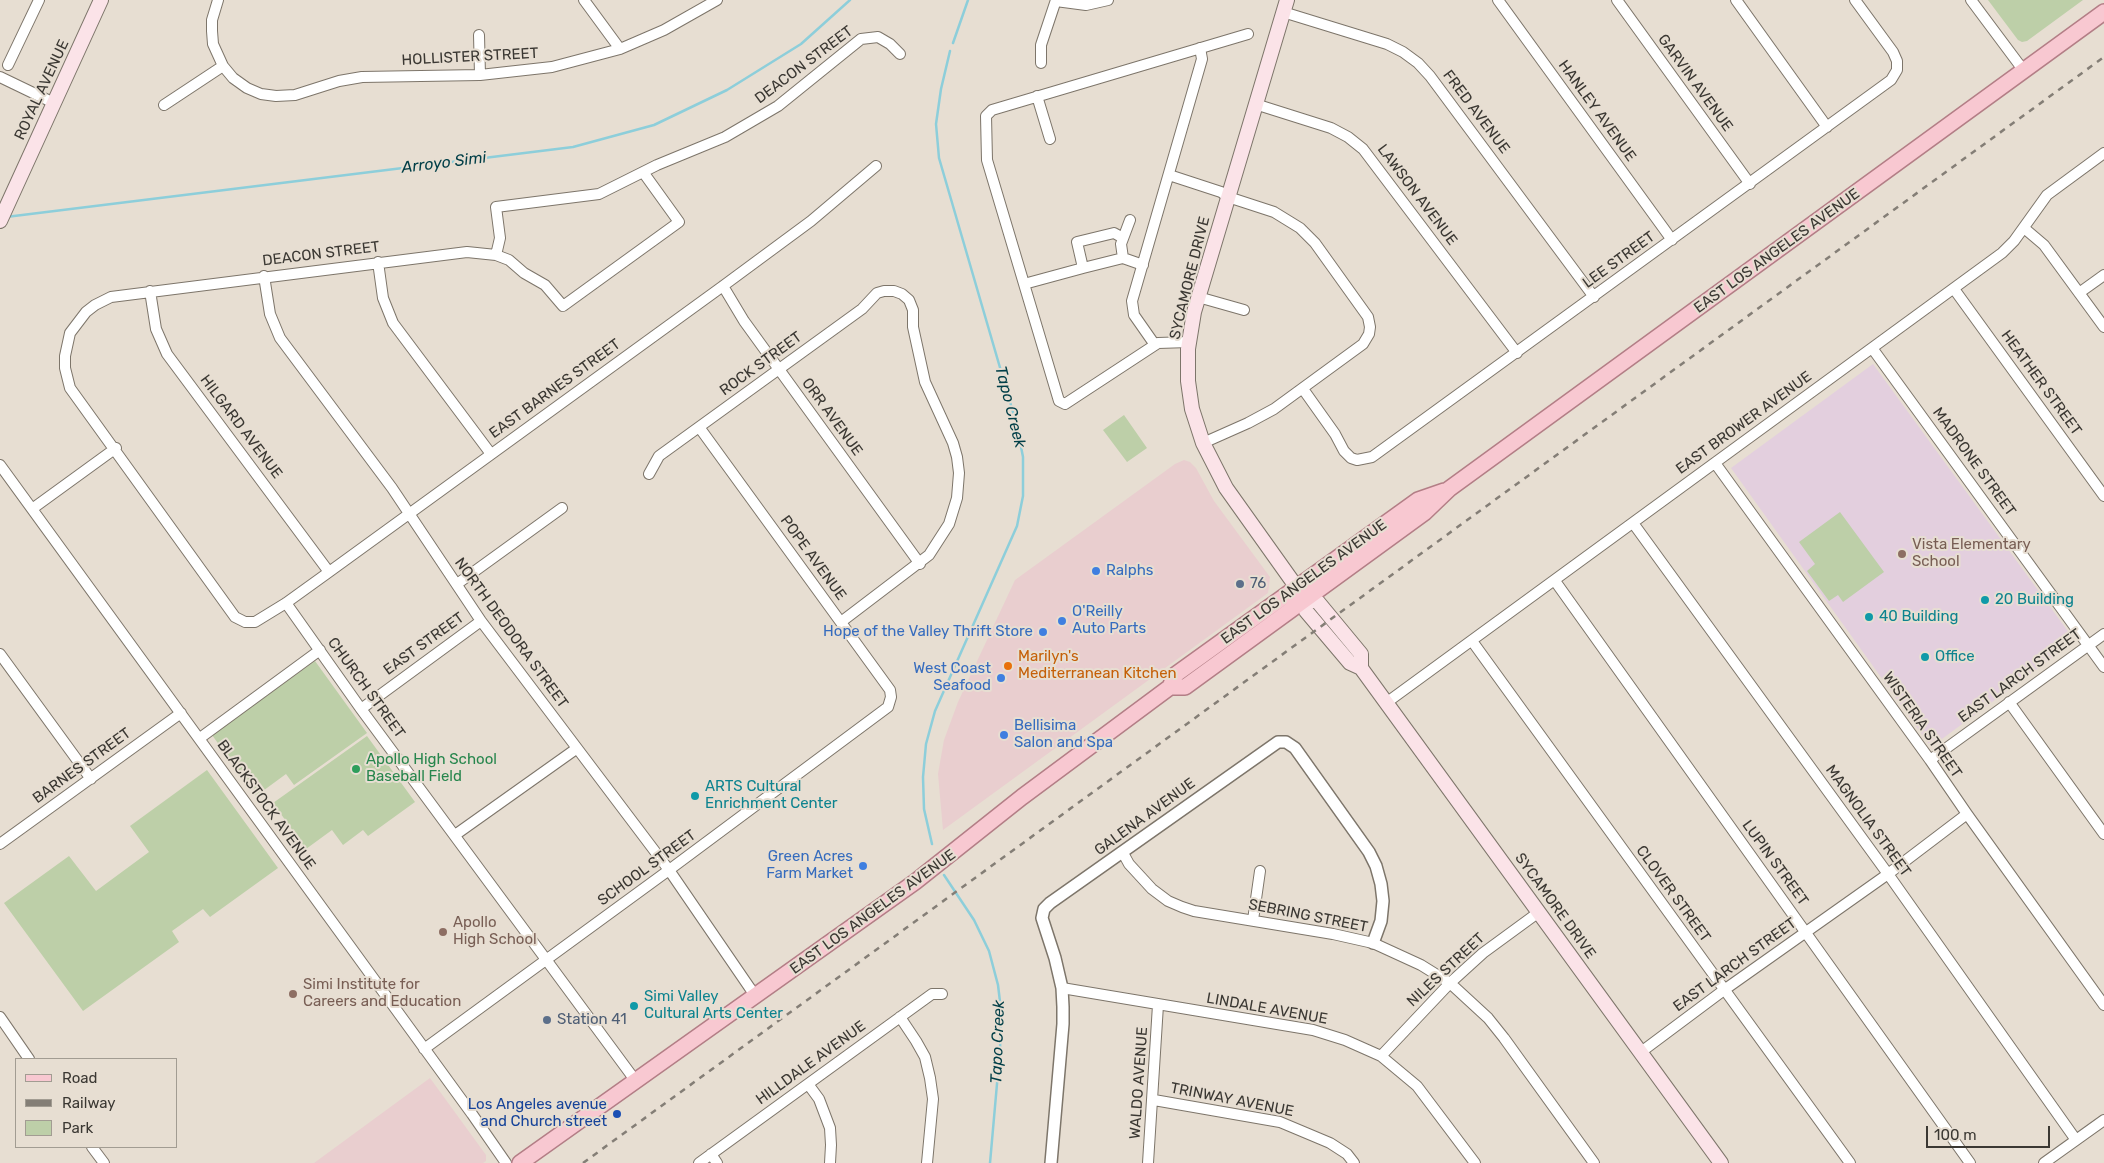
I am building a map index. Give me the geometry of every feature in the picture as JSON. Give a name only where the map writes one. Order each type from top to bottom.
[{"type":"main road","name":"ROYAL AVENUE","points":[[0,221],[100,0]]},
{"type":"main road","name":"SYCAMORE DRIVE","points":[[1285,6],[1198,297],[1189,342],[1192,409],[1202,443],[1226,488],[1301,593],[1306,611],[1350,663],[1361,668],[1721,1163]]},
{"type":"main road","name":"EAST LOS ANGELES AVENUE","points":[[520,1163],[635,1080],[756,997],[915,882],[1022,797],[1170,688],[1185,687],[1418,500],[1449,489],[2104,12]]},
{"type":"street","points":[[8,66],[39,0]]},
{"type":"street","points":[[164,106],[223,66],[213,44],[212,31],[212,20],[218,0]]},
{"type":"street","points":[[584,0],[620,49]]},
{"type":"street","points":[[1041,63],[1041,45],[1056,1],[1086,5],[1108,0]]},
{"type":"street","name":"HANLEY AVENUE","points":[[1498,0],[1672,240]]},
{"type":"street","name":"GARVIN AVENUE","points":[[1617,0],[1750,184]]},
{"type":"street","points":[[1736,0],[1827,127]]},
{"type":"street","name":"LEE STREET","points":[[1303,390],[1335,434],[1344,451],[1351,458],[1357,460],[1372,456],[1891,80],[1897,70],[1897,61],[1893,52],[1855,0]]},
{"type":"street","points":[[1971,0],[2024,71]]},
{"type":"street","name":"HOLLISTER STREET","points":[[223,66],[233,78],[246,88],[261,94],[276,96],[295,95],[339,81],[362,77],[480,75],[552,67],[620,49],[664,30],[711,2]]},
{"type":"street","name":"FRED AVENUE","points":[[1285,6],[1387,44],[1418,62],[1594,297]]},
{"type":"street","points":[[1189,342],[1158,343],[1065,404],[1060,401],[987,160],[986,116],[992,110],[1248,34]]},
{"type":"street","points":[[479,35],[480,75]]},
{"type":"street","name":"DEACON STREET","points":[[496,255],[500,238],[496,207],[605,192],[657,165],[725,137],[778,106],[861,39],[878,37],[890,44],[900,54]]},
{"type":"street","points":[[1155,345],[1134,316],[1132,301],[1202,59],[1200,48]]},
{"type":"street","points":[[0,77],[54,103]]},
{"type":"street","points":[[1037,96],[1050,139]]},
{"type":"street","name":"LAWSON AVENUE","points":[[1255,104],[1331,128],[1348,137],[1363,149],[1516,353]]},
{"type":"street","name":"EAST BROWER AVENUE","points":[[1386,703],[2002,253],[2024,228],[2047,195],[2104,153]]},
{"type":"street","name":"EAST BARNES STREET","points":[[116,448],[235,617],[245,622],[260,619],[286,603],[723,286],[811,221],[876,166]]},
{"type":"street","name":"DEACON STREET","points":[[150,291],[451,252],[483,253],[509,260],[524,273],[545,285],[563,306],[679,222],[643,172]]},
{"type":"street","points":[[1169,175],[1222,192],[1228,198],[1274,212],[1300,228],[1315,243],[1369,321],[1369,334],[1363,344],[1303,390],[1268,413],[1202,443]]},
{"type":"street","points":[[1123,258],[1121,244],[1130,220]]},
{"type":"street","points":[[2024,228],[2044,245],[2104,327]]},
{"type":"street","points":[[1083,268],[1077,242],[1114,234],[1123,238]]},
{"type":"street","points":[[1024,284],[1123,258],[1143,265]]},
{"type":"street","points":[[378,262],[383,298],[393,323],[491,454]]},
{"type":"street","points":[[2079,293],[2104,275]]},
{"type":"street","name":"NORTH DEODORA STREET","points":[[264,276],[270,314],[280,338],[392,488],[481,621],[669,870],[723,952],[756,997]]},
{"type":"street","name":"ORR AVENUE","points":[[723,286],[744,321],[778,370],[920,564]]},
{"type":"street","name":"HEATHER STREET","points":[[1954,289],[2104,496]]},
{"type":"street","points":[[32,509],[116,448],[77,400],[70,388],[65,368],[67,342],[77,322],[95,305],[111,297],[150,291]]},
{"type":"street","name":"HILGARD AVENUE","points":[[150,291],[156,329],[168,354],[329,572]]},
{"type":"street","name":"ROCK STREET","points":[[649,474],[659,456],[862,309],[877,293],[884,291],[898,292],[909,300],[913,310],[913,327],[925,382],[953,443],[959,473],[957,498],[949,524],[937,545],[920,564]]},
{"type":"street","points":[[1198,297],[1244,310]]},
{"type":"street","name":"MADRONE STREET","points":[[1872,348],[2104,667]]},
{"type":"street","name":"POPE AVENUE","points":[[699,427],[890,690],[891,700],[886,709]]},
{"type":"street","name":"WISTERIA STREET","points":[[1715,463],[2104,1005]]},
{"type":"street","name":"BLACKSTOCK AVENUE","points":[[0,465],[200,738],[506,1163]]},
{"type":"street","points":[[457,584],[562,508]]},
{"type":"street","name":"MAGNOLIA STREET","points":[[1633,523],[1888,874],[2076,1140]]},
{"type":"street","points":[[841,622],[920,564]]},
{"type":"street","name":"LUPIN STREET","points":[[1555,581],[1970,1163]]},
{"type":"street","name":"CHURCH STREET","points":[[286,603],[361,709],[635,1080]]},
{"type":"street","name":"EAST STREET","points":[[361,709],[481,621]]},
{"type":"street","name":"EAST LARCH STREET","points":[[1930,760],[2104,634]]},
{"type":"street","name":"CLOVER STREET","points":[[1472,641],[1850,1163]]},
{"type":"street","points":[[200,738],[320,650]]},
{"type":"street","points":[[0,654],[91,779]]},
{"type":"street","points":[[2009,702],[2104,834]]},
{"type":"street","name":"SCHOOL STREET","points":[[424,1049],[886,709]]},
{"type":"street","name":"BARNES STREET","points":[[2,840],[91,779],[181,713]]},
{"type":"street","name":"GALENA AVENUE","points":[[1051,1163],[1063,1024],[1062,988],[1055,958],[1042,918],[1044,909],[1267,748],[1278,742],[1286,742],[1295,748],[1369,852],[1376,866],[1383,901],[1381,921],[1373,943]]},
{"type":"street","points":[[455,836],[576,749]]},
{"type":"street","name":"EAST LARCH STREET","points":[[1641,1052],[1724,990],[1888,874],[1967,814]]},
{"type":"street","name":"SEBRING STREET","points":[[1123,853],[1152,889],[1168,901],[1194,911],[1333,934],[1373,943],[1421,965],[1450,983],[1488,1018],[1594,1163]]},
{"type":"street","points":[[1253,920],[1260,871]]},
{"type":"street","name":"NILES STREET","points":[[1381,1056],[1450,983],[1483,954],[1539,912]]},
{"type":"street","name":"LINDALE AVENUE","points":[[1062,988],[1313,1030],[1345,1040],[1381,1056],[1417,1086],[1475,1163]]},
{"type":"street","name":"HILLDALE AVENUE","points":[[699,1163],[714,1158],[808,1084],[932,994],[942,994]]},
{"type":"street","name":"WALDO AVENUE","points":[[1148,1163],[1154,1100],[1158,1005]]},
{"type":"street","points":[[900,1017],[925,1057],[930,1078],[932,1099],[927,1163]]},
{"type":"street","points":[[0,1018],[28,1058]]},
{"type":"street","points":[[808,1084],[822,1105],[830,1128],[830,1163]]},
{"type":"street","name":"TRINWAY AVENUE","points":[[1154,1100],[1280,1122],[1330,1142],[1346,1154],[1354,1163]]},
{"type":"street","points":[[2044,1163],[2104,1120]]},
{"type":"street","points":[[93,1148],[104,1163]]},
{"type":"shaded area","name":"Vista Elementary School","points":[[1873,364],[2075,641],[1931,747],[1731,468]]},
{"type":"shaded area","points":[[1184,460],[1190,462],[1196,468],[1214,501],[1270,577],[1268,593],[943,830],[938,774],[944,740],[958,702],[1015,580],[1175,464]]},
{"type":"shaded area","points":[[430,1078],[486,1155],[486,1161],[483,1163],[314,1163]]},
{"type":"green space","points":[[1988,0],[2083,0],[2027,41],[2022,42],[2018,40]]},
{"type":"green space","points":[[1124,415],[1147,448],[1127,462],[1103,430]]},
{"type":"green space","points":[[1840,512],[1884,572],[1843,602],[1838,595],[1829,601],[1807,571],[1815,564],[1799,542]]},
{"type":"green space","points":[[315,661],[367,733],[294,785],[286,774],[256,796],[212,735]]},
{"type":"green space","name":"Apollo High School Baseball Field","points":[[367,736],[415,802],[368,836],[363,830],[343,845],[332,830],[306,849],[273,803]]},
{"type":"green space","points":[[207,770],[278,868],[210,917],[203,909],[172,931],[179,942],[83,1011],[4,903],[69,856],[96,891],[149,852],[130,826]]},
{"type":"waterway","name":"Arroyo Simi","points":[[6,217],[573,147],[654,125],[727,90],[801,44],[850,0]]},
{"type":"waterway","name":"Tapo Creek","points":[[953,43],[968,0]]},
{"type":"waterway","name":"Tapo Creek","points":[[932,844],[924,809],[923,777],[926,744],[935,711],[1017,526],[1023,496],[1023,457],[1017,426],[939,158],[936,124],[941,89],[950,51]]},
{"type":"waterway","name":"Tapo Creek","points":[[944,875],[974,920],[989,951],[998,985],[1001,1010],[1000,1050],[990,1163]]},
{"type":"railway","points":[[583,1163],[2104,57]]},
{"type":"place","name":"Vista Elementary School","points":[[1902,554]]},
{"type":"place","name":"Ralphs","points":[[1096,571]]},
{"type":"place","name":"76","points":[[1240,584]]},
{"type":"place","name":"20 Building","points":[[1985,600]]},
{"type":"place","name":"40 Building","points":[[1869,617]]},
{"type":"place","name":"O'Reilly Auto Parts","points":[[1062,621]]},
{"type":"place","name":"Hope of the Valley Thrift Store","points":[[1043,632]]},
{"type":"place","name":"Office","points":[[1925,657]]},
{"type":"place","name":"Marilyn's Mediterranean Kitchen","points":[[1008,666]]},
{"type":"place","name":"West Coast Seafood","points":[[1001,678]]},
{"type":"place","name":"Bellisima Salon and Spa","points":[[1004,735]]},
{"type":"place","name":"Apollo High School Baseball Field","points":[[356,769]]},
{"type":"place","name":"ARTS Cultural Enrichment Center","points":[[695,796]]},
{"type":"place","name":"Green Acres Farm Market","points":[[863,866]]},
{"type":"place","name":"Apollo High School","points":[[443,932]]},
{"type":"place","name":"Simi Institute for Careers and Education","points":[[293,994]]},
{"type":"place","name":"Simi Valley Cultural Arts Center","points":[[634,1006]]},
{"type":"place","name":"Station 41","points":[[547,1020]]},
{"type":"place","name":"Los Angeles avenue and Church street","points":[[617,1114]]}]
